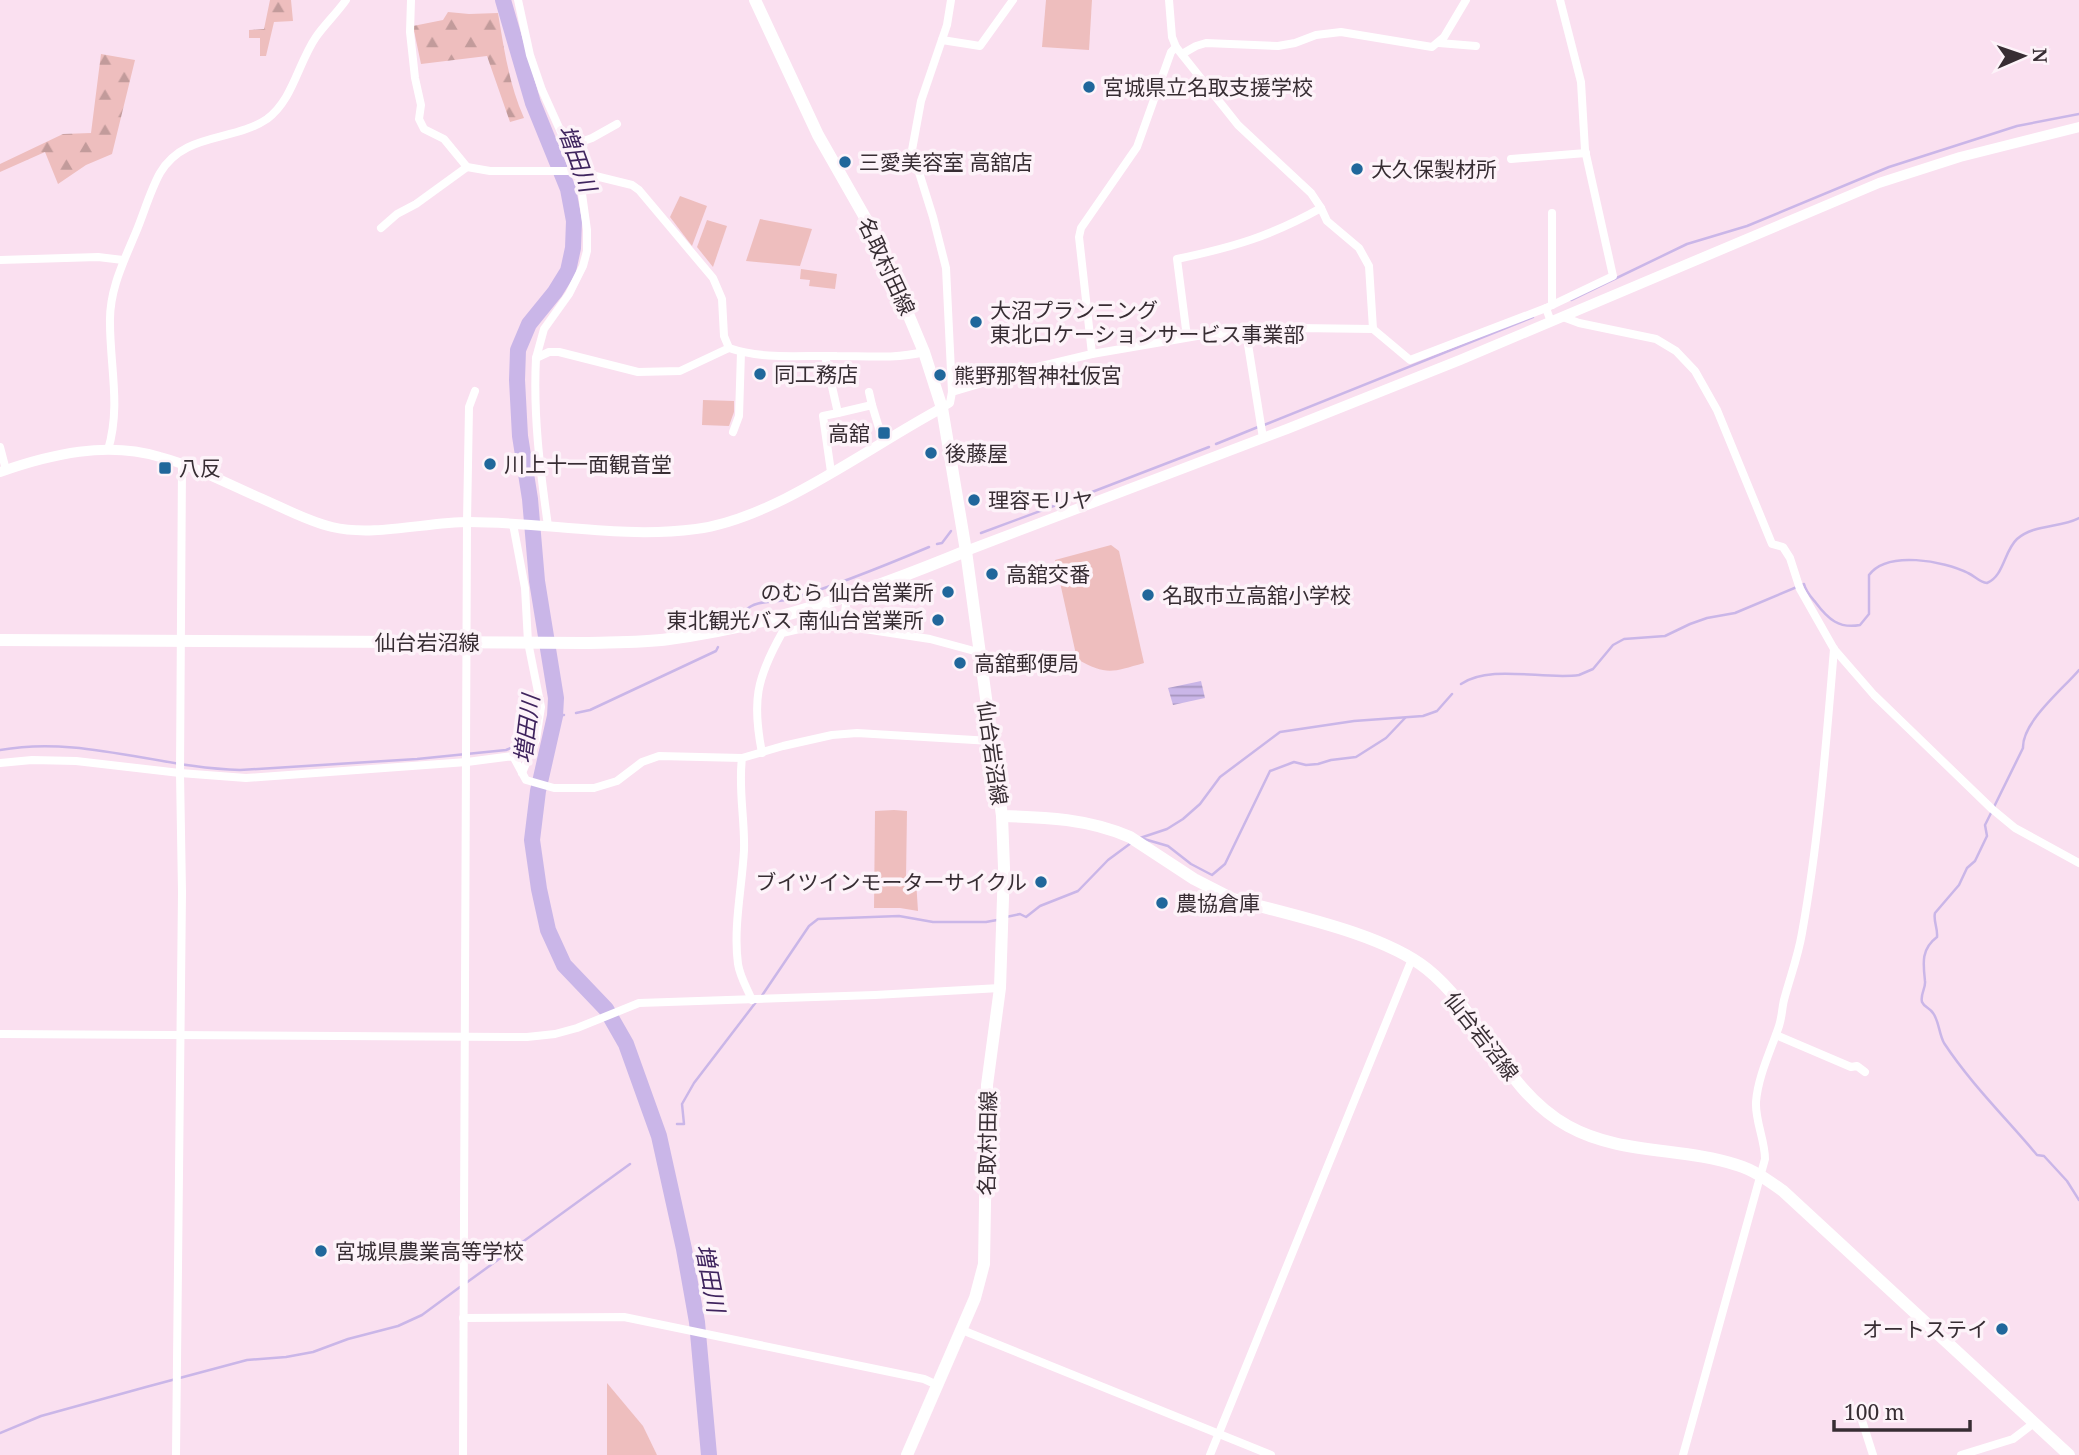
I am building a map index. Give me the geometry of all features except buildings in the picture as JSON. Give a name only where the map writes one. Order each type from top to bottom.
[{"type":"main road","name":"名取村田線","points":[[755,0],[818,135],[876,235],[924,352],[942,408],[966,551]]},
{"type":"main road","name":"仙台岩沼線","points":[[0,640],[666,640],[722,631],[817,606],[966,551],[1002,816],[1075,820],[1095,824],[1130,837],[1223,895],[1355,934],[1412,958],[1451,994],[1518,1082],[1557,1120],[1607,1142],[1712,1158],[1740,1166],[1783,1191],[2069,1455]]},
{"type":"main road","name":"名取村田線","points":[[907,1455],[931,1382],[962,1330],[981,1281],[984,1264],[987,1085],[1000,988],[1002,816]]},
{"type":"street","points":[[108,450],[114,430],[116,398],[110,313],[112,296],[123,260],[161,172],[172,157],[183,149],[266,120],[287,96],[315,38],[346,0]]},
{"type":"street","points":[[411,0],[410,32],[421,105],[419,119],[424,129],[444,139],[467,167],[491,171],[577,172],[632,186],[647,196],[713,278],[722,299],[724,336],[729,348]]},
{"type":"street","points":[[518,0],[530,55],[577,172],[587,230],[585,258],[578,278],[544,329],[536,358],[534,400],[537,452],[547,525]]},
{"type":"street","points":[[0,447],[3,471],[66,453],[108,450],[160,456],[312,520],[334,527],[353,529],[467,522],[647,533],[715,526],[742,518],[831,472],[950,403],[952,392],[946,268],[912,150],[920,101],[942,40],[951,0]]},
{"type":"street","points":[[942,40],[980,46],[1013,0]]},
{"type":"street","points":[[1169,0],[1172,37],[1179,51],[1238,125],[1311,193],[1327,222],[1359,248],[1368,266],[1373,329]]},
{"type":"street","points":[[1439,43],[1466,0]]},
{"type":"street","points":[[966,551],[1263,438],[1549,312],[1613,276],[1582,154],[1581,82],[1560,0]]},
{"type":"street","points":[[1092,355],[1079,237],[1081,228],[1136,147],[1171,52],[1206,43],[1278,46],[1316,35],[1341,32],[1425,47],[1439,43],[1476,46]]},
{"type":"street","points":[[567,147],[592,138],[617,124]]},
{"type":"street","points":[[1563,317],[1879,183],[1960,157],[2079,127]]},
{"type":"street","points":[[1510,159],[1582,154]]},
{"type":"street","points":[[381,228],[397,214],[416,204],[467,167]]},
{"type":"street","points":[[1187,337],[1177,259],[1236,247],[1285,228],[1321,208]]},
{"type":"street","points":[[1549,312],[1552,213]]},
{"type":"street","points":[[0,260],[98,257],[123,260]]},
{"type":"street","points":[[952,392],[1029,369],[1187,337],[1298,328],[1373,329],[1410,360],[1549,312],[1579,323],[1656,339],[1676,351],[1695,371],[1717,410],[1772,544],[1779,546],[1790,558],[1799,585],[1834,649],[1874,695],[1993,810],[2015,828],[2079,863]]},
{"type":"street","points":[[1246,332],[1263,438]]},
{"type":"street","points":[[536,358],[549,352],[559,352],[638,372],[680,371],[729,348],[741,352],[785,356],[900,356],[924,352]]},
{"type":"street","points":[[733,432],[739,415],[741,352]]},
{"type":"street","points":[[825,356],[838,413]]},
{"type":"street","points":[[463,1455],[467,522],[469,407],[475,391]]},
{"type":"street","points":[[869,393],[883,441]]},
{"type":"street","points":[[831,472],[823,416],[872,405]]},
{"type":"street","points":[[176,1455],[183,892],[180,766],[182,465]]},
{"type":"street","points":[[516,524],[530,642],[541,707],[536,740],[524,777]]},
{"type":"street","points":[[762,753],[756,724],[757,689],[768,659],[782,634],[825,623],[845,613],[847,595]]},
{"type":"street","points":[[825,623],[930,639],[978,652]]},
{"type":"street","points":[[1682,1455],[1765,1159],[1765,1147],[1757,1116],[1758,1088],[1797,963],[1815,854],[1834,649]]},
{"type":"street","points":[[0,764],[32,760],[180,766],[246,778],[467,756],[513,756],[524,777],[554,788],[594,788],[607,785],[642,762],[659,756],[742,758],[783,746],[857,733],[991,741]]},
{"type":"street","points":[[742,758],[739,790],[744,817],[744,850],[738,906],[738,964],[756,1000]]},
{"type":"street","points":[[1210,1455],[1412,958]]},
{"type":"street","points":[[0,1034],[527,1037],[577,1028],[639,1003],[1000,988]]},
{"type":"street","points":[[1776,1035],[1851,1068],[1857,1066],[1865,1072]]},
{"type":"street","points":[[463,1318],[624,1317],[931,1382]]},
{"type":"street","points":[[962,1330],[1271,1455]]},
{"type":"street","points":[[1858,1408],[1872,1455]]},
{"type":"street","points":[[1961,1455],[2013,1439],[2034,1423]]},
{"type":"green space","points":[[270,0],[291,0],[293,21],[274,22],[266,56],[260,56],[260,38],[249,38],[249,30],[264,29]]},
{"type":"green space","points":[[1046,0],[1092,0],[1089,50],[1042,47]]},
{"type":"green space","points":[[448,12],[498,13],[511,79],[524,118],[510,122],[487,56],[421,64],[413,26],[443,20]]},
{"type":"green space","points":[[101,54],[135,60],[112,154],[86,165],[58,184],[45,152],[0,172],[0,164],[63,134],[91,133]]},
{"type":"green space","points":[[680,196],[707,206],[692,246],[670,217]]},
{"type":"green space","points":[[760,219],[812,229],[800,266],[746,261]]},
{"type":"green space","points":[[707,220],[727,226],[713,267],[697,247]]},
{"type":"green space","points":[[801,269],[837,274],[835,289],[809,286],[810,280],[800,279]]},
{"type":"green space","points":[[703,400],[734,401],[734,412],[729,426],[702,425]]},
{"type":"green space","points":[[1111,545],[1119,551],[1144,663],[1110,671],[1077,659],[1055,560]]},
{"type":"green space","points":[[875,811],[907,811],[906,879],[916,880],[918,911],[874,908]]},
{"type":"green space","points":[[607,1383],[643,1426],[657,1455],[607,1455]]},
{"type":"shaded area","points":[[1201,681],[1205,698],[1173,705],[1168,688]]},
{"type":"waterway","name":"増田川","points":[[503,0],[533,103],[568,189],[574,221],[573,248],[568,271],[529,324],[518,350],[520,436],[530,499],[537,581],[556,698],[555,716],[538,791],[532,840],[548,930],[564,965],[606,1009],[626,1044],[659,1136],[697,1322],[709,1455]]},
{"type":"waterway","points":[[1571,300],[1687,244],[1747,226],[1889,167],[2017,126],[2079,114]]},
{"type":"waterway","points":[[1264,425],[1533,317]]},
{"type":"waterway","points":[[1216,444],[1258,427]]},
{"type":"waterway","points":[[1092,492],[1209,447]]},
{"type":"waterway","points":[[981,533],[1086,494]]},
{"type":"waterway","points":[[1461,684],[1487,675],[1579,675],[1593,669],[1613,645],[1624,639],[1665,636],[1707,618],[1735,613],[1804,584],[1820,609],[1830,618],[1846,626],[1860,625],[1869,614],[1869,575],[1877,567],[1902,560],[1931,562],[1958,569],[1987,583],[1997,575],[2009,550],[2024,534],[2079,518]]},
{"type":"waterway","points":[[937,544],[942,543],[951,531]]},
{"type":"waterway","points":[[745,611],[754,605],[791,599],[826,588],[929,547]]},
{"type":"waterway","points":[[576,713],[590,710],[716,651],[718,647]]},
{"type":"waterway","points":[[2079,670],[2045,706],[2029,728],[2023,748],[1985,825],[1987,836],[1975,861],[1935,913],[1937,937],[1928,946],[1924,957],[1925,984],[1922,999],[1923,1004],[1935,1016],[1944,1043],[1966,1073],[2037,1155],[2044,1156],[2067,1181],[2079,1200]]},
{"type":"waterway","points":[[1140,838],[1167,829],[1183,819],[1200,804],[1220,777],[1280,732],[1354,721],[1423,716],[1437,711],[1452,694]]},
{"type":"waterway","points":[[555,716],[564,715]]},
{"type":"waterway","points":[[1144,839],[1168,846],[1191,864],[1212,875],[1225,864],[1270,771],[1294,762],[1306,765],[1356,757],[1386,738],[1405,718]]},
{"type":"waterway","points":[[0,750],[30,746],[90,749],[180,764],[240,770],[417,759],[506,750],[513,747]]},
{"type":"waterway","points":[[1006,917],[1020,914],[1026,917],[1040,906],[1078,891],[1108,860],[1131,843]]},
{"type":"waterway","points":[[761,997],[809,926],[818,919],[899,916],[933,922],[997,920]]},
{"type":"waterway","points":[[677,1124],[684,1124],[682,1104],[694,1083],[756,1002]]},
{"type":"waterway","points":[[466,1283],[630,1164]]},
{"type":"waterway","points":[[0,1433],[41,1416],[146,1387],[247,1360],[313,1352],[348,1339],[398,1326],[422,1315],[460,1287]]},
{"type":"place","name":"宮城県立名取支援学校","points":[[1089,87]]},
{"type":"place","name":"三愛美容室 高舘店","points":[[845,162]]},
{"type":"place","name":"大久保製材所","points":[[1357,169]]},
{"type":"place","name":"大沼プランニング 東北ロケーションサービス事業部","points":[[976,322]]},
{"type":"place","name":"同工務店","points":[[760,374]]},
{"type":"place","name":"熊野那智神社仮宮","points":[[940,375]]},
{"type":"place","name":"高舘","points":[[884,433]]},
{"type":"place","name":"後藤屋","points":[[931,453]]},
{"type":"place","name":"川上十一面観音堂","points":[[490,464]]},
{"type":"place","name":"八反","points":[[165,468]]},
{"type":"place","name":"理容モリヤ","points":[[974,500]]},
{"type":"place","name":"高舘交番","points":[[992,574]]},
{"type":"place","name":"のむら 仙台営業所","points":[[948,592]]},
{"type":"place","name":"名取市立高舘小学校","points":[[1148,595]]},
{"type":"place","name":"東北観光バス 南仙台営業所","points":[[938,620]]},
{"type":"place","name":"高舘郵便局","points":[[960,663]]},
{"type":"place","name":"ブイツインモーターサイクル","points":[[1041,882]]},
{"type":"place","name":"農協倉庫","points":[[1162,903]]},
{"type":"place","name":"宮城県農業高等学校","points":[[321,1251]]},
{"type":"place","name":"オートステイ","points":[[2002,1329]]}]
